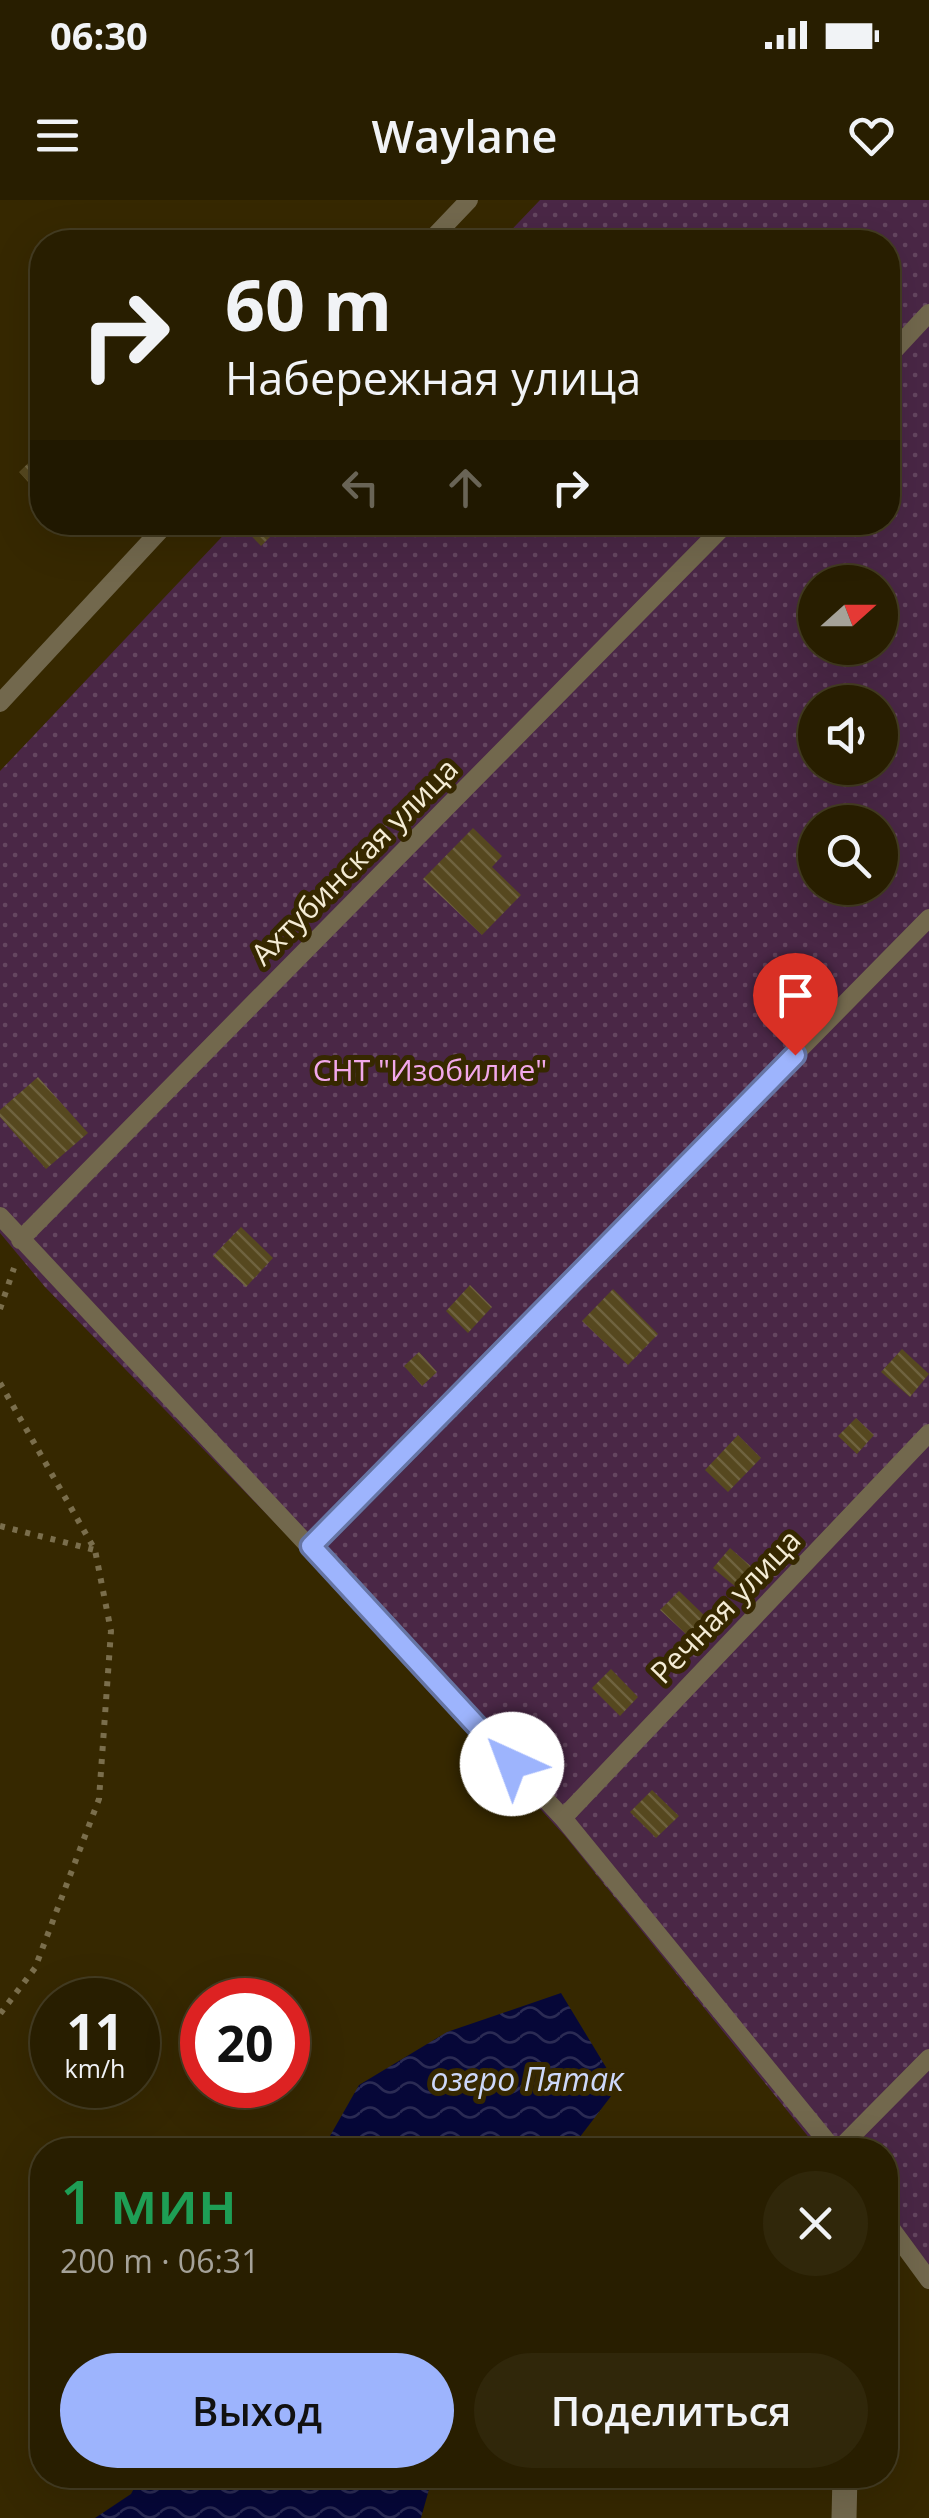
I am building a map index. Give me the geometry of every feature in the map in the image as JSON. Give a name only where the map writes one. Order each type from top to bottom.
[{"type":"street","points":[[844,2518],[845,2488]]},
{"type":"lane","points":[[440,230],[469,200]]},
{"type":"lane","points":[[900,343],[929,313]]},
{"type":"lane","points":[[0,703],[156,535]]},
{"type":"lane","name":"Ахтубинская улица","points":[[20,1240],[715,535]]},
{"type":"lane","points":[[311,1546],[929,918]]},
{"type":"lane","points":[[0,1216],[563,1818],[826,2138]]},
{"type":"lane","name":"Речная улица","points":[[563,1818],[929,1433]]},
{"type":"lane","points":[[848,2138],[929,2058]]},
{"type":"lane","points":[[898,2238],[929,2280]]},
{"type":"path","points":[[0,1309],[10,1292],[20,1240]]},
{"type":"path","points":[[0,1383],[95,1550],[111,1631],[98,1799],[34,1968],[0,2014]]},
{"type":"path","points":[[0,1526],[95,1550]]},
{"type":"green space","name":"СНТ \"Изобилие\"","points":[[540,200],[929,200],[929,2279],[898,2243],[898,2138],[809,2138],[565,1836],[320,1569],[45,1287],[0,1233],[0,771],[224,535],[900,535],[900,230],[511,230]]},
{"type":"water","name":"озеро Пятак","points":[[561,1993],[618,2087],[579,2138],[329,2138],[359,2085],[447,2032]]},
{"type":"water","points":[[134,2488],[429,2488],[421,2518],[95,2518]]},
{"type":"building","points":[[30,461],[30,484],[19,472]]},
{"type":"building","points":[[250,535],[272,535],[261,546]]},
{"type":"building","points":[[473,828],[502,856],[492,867],[521,895],[482,935],[423,879]]},
{"type":"building","points":[[38,1077],[88,1133],[46,1169],[0,1117],[0,1110]]},
{"type":"building","points":[[241,1227],[273,1258],[246,1287],[213,1256]]},
{"type":"building","points":[[470,1285],[492,1307],[468,1333],[446,1311]]},
{"type":"building","points":[[613,1289],[658,1334],[628,1365],[582,1321]]},
{"type":"building","points":[[902,1349],[929,1374],[910,1397],[881,1372]]},
{"type":"building","points":[[419,1352],[437,1372],[422,1386],[404,1366]]},
{"type":"building","points":[[856,1418],[874,1435],[857,1454],[838,1436]]},
{"type":"building","points":[[738,1435],[761,1458],[728,1492],[705,1470]]},
{"type":"building","points":[[730,1548],[754,1569],[737,1588],[713,1568]]},
{"type":"building","points":[[679,1591],[706,1617],[688,1636],[660,1610]]},
{"type":"building","points":[[611,1669],[638,1697],[620,1716],[592,1688]]},
{"type":"building","points":[[652,1790],[679,1816],[656,1838],[630,1812]]},
{"type":"route","points":[[512,1764],[311,1546],[795,1055]]}]
